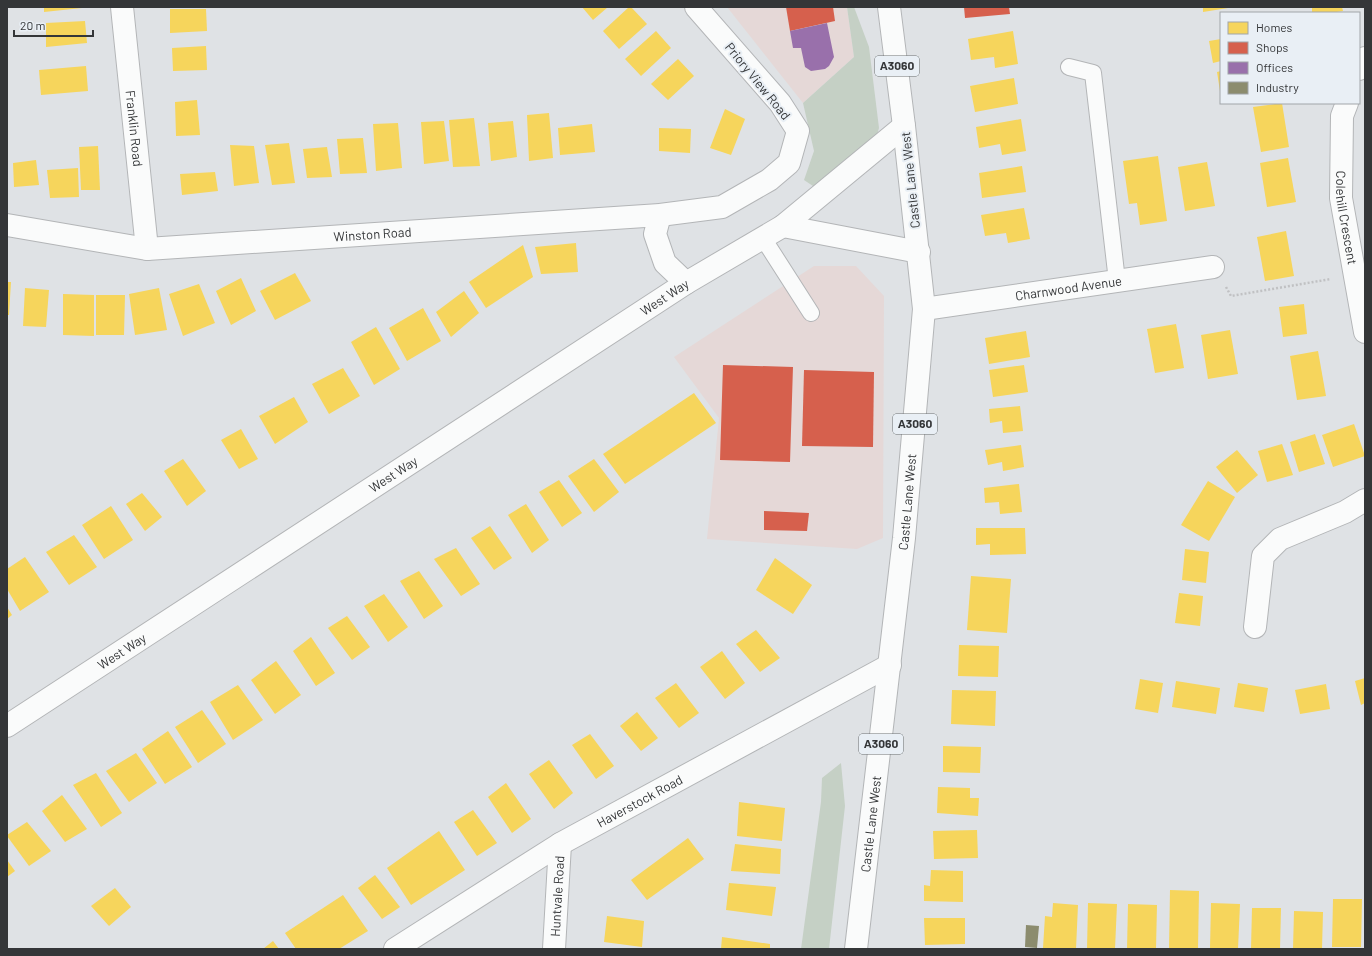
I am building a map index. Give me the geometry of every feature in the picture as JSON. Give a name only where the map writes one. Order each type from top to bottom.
[{"type":"street","name":"Franklin Road","points":[[122,7],[146,249]]},
{"type":"street","name":"Priory View Road","points":[[660,214],[722,207],[769,180],[790,163],[798,131],[780,103],[696,7]]},
{"type":"street","name":"Castle Lane West","points":[[856,949],[890,665],[924,309],[904,126],[889,7]]},
{"type":"street","points":[[1360,67],[1365,58]]},
{"type":"street","name":"Colehill Crescent","points":[[1347,104],[1342,116],[1341,198],[1365,332]]},
{"type":"street","name":"West Way","points":[[7,726],[686,283],[782,226],[904,126]]},
{"type":"street","name":"Winston Road","points":[[7,225],[146,249],[660,214]]},
{"type":"street","points":[[660,214],[655,234],[665,263],[686,283]]},
{"type":"street","points":[[782,226],[918,252]]},
{"type":"street","name":"Charnwood Avenue","points":[[924,309],[1213,267]]},
{"type":"street","points":[[1255,627],[1263,556],[1280,539],[1345,512],[1365,500]]},
{"type":"street","name":"Haverstock Road","points":[[395,949],[560,844],[890,665]]},
{"type":"street","name":"Huntvale Road","points":[[554,949],[560,844]]},
{"type":"lane","points":[[1069,66],[1093,73],[1117,281]]},
{"type":"lane","points":[[763,238],[811,313]]},
{"type":"path","points":[[1213,267],[1231,296],[1354,276]]},
{"type":"shaded area","points":[[727,7],[847,7],[854,57],[803,103]]},
{"type":"shaded area","points":[[847,7],[854,7],[869,47],[879,128],[874,145],[816,188],[804,180],[814,151],[803,103],[854,57]]},
{"type":"shaded area","points":[[814,266],[856,266],[884,296],[883,538],[857,549],[707,539],[719,418],[674,357]]},
{"type":"shaded area","points":[[841,763],[845,806],[829,949],[801,949],[821,802],[822,778]]},
{"type":"building: Homes","points":[[44,7],[82,7],[82,8],[44,12]]},
{"type":"building: Homes","points":[[582,7],[608,7],[593,20]]},
{"type":"building: Homes","points":[[629,7],[631,7],[647,24],[619,49],[603,31]]},
{"type":"building: Homes","points":[[1203,7],[1228,7],[1228,8],[1203,12]]},
{"type":"building: Homes","points":[[1312,7],[1342,7],[1343,11],[1336,12],[1312,12]]},
{"type":"building: Homes","points":[[170,9],[206,9],[207,31],[170,33]]},
{"type":"building: Homes","points":[[85,21],[87,43],[46,47],[46,23]]},
{"type":"building: Homes","points":[[656,31],[671,48],[641,76],[625,59]]},
{"type":"building: Homes","points":[[1013,31],[1018,64],[995,68],[994,57],[971,60],[968,39]]},
{"type":"building: Homes","points":[[1220,39],[1220,61],[1213,63],[1209,41]]},
{"type":"building: Homes","points":[[206,46],[207,70],[173,71],[172,48]]},
{"type":"building: Homes","points":[[678,59],[694,76],[668,100],[651,84]]},
{"type":"building: Homes","points":[[86,66],[88,91],[41,95],[39,70]]},
{"type":"building: Homes","points":[[1220,71],[1220,91],[1217,72]]},
{"type":"building: Homes","points":[[1014,78],[1018,104],[975,112],[970,86]]},
{"type":"building: Homes","points":[[197,100],[200,135],[176,136],[175,102]]},
{"type":"building: Homes","points":[[1282,104],[1289,147],[1261,152],[1253,107]]},
{"type":"building: Homes","points":[[725,109],[745,119],[731,155],[710,148]]},
{"type":"building: Homes","points":[[549,113],[553,158],[529,161],[527,115]]},
{"type":"building: Homes","points":[[474,118],[480,166],[453,167],[449,120]]},
{"type":"building: Homes","points":[[1021,119],[1026,151],[1002,155],[1000,144],[979,148],[976,127]]},
{"type":"building: Homes","points":[[444,121],[449,161],[424,164],[421,122]]},
{"type":"building: Homes","points":[[513,121],[517,157],[491,161],[488,123]]},
{"type":"building: Homes","points":[[398,123],[402,168],[376,171],[373,124]]},
{"type":"building: Homes","points":[[592,124],[595,152],[560,155],[558,128]]},
{"type":"building: Homes","points":[[659,128],[691,129],[690,153],[659,151]]},
{"type":"building: Homes","points":[[363,138],[367,173],[340,174],[337,139]]},
{"type":"building: Homes","points":[[289,143],[295,183],[272,185],[265,145]]},
{"type":"building: Homes","points":[[230,145],[254,146],[259,183],[234,186]]},
{"type":"building: Homes","points":[[98,146],[100,190],[81,190],[79,147]]},
{"type":"building: Homes","points":[[327,147],[332,177],[307,178],[303,149]]},
{"type":"building: Homes","points":[[1158,156],[1167,221],[1140,225],[1137,203],[1129,204],[1123,161]]},
{"type":"building: Homes","points":[[1288,158],[1296,202],[1267,207],[1260,163]]},
{"type":"building: Homes","points":[[36,160],[39,185],[14,187],[13,163]]},
{"type":"building: Homes","points":[[1207,162],[1215,206],[1185,211],[1178,167]]},
{"type":"building: Homes","points":[[1022,166],[1026,192],[982,198],[979,173]]},
{"type":"building: Homes","points":[[78,168],[79,197],[50,198],[47,170]]},
{"type":"building: Homes","points":[[215,172],[218,191],[182,195],[180,174]]},
{"type":"building: Homes","points":[[1024,208],[1030,239],[1008,243],[1006,233],[985,236],[981,215]]},
{"type":"building: Homes","points":[[1286,231],[1294,276],[1265,281],[1257,237]]},
{"type":"building: Homes","points":[[576,243],[578,272],[541,274],[535,247]]},
{"type":"building: Homes","points":[[523,245],[533,277],[486,308],[469,282]]},
{"type":"building: Homes","points":[[295,273],[311,301],[275,320],[260,291]]},
{"type":"building: Homes","points":[[241,278],[256,311],[231,325],[216,291]]},
{"type":"building: Homes","points":[[7,282],[11,282],[9,315],[7,315]]},
{"type":"building: Homes","points":[[199,284],[215,323],[183,336],[169,294]]},
{"type":"building: Homes","points":[[25,288],[49,290],[46,327],[23,326]]},
{"type":"building: Homes","points":[[159,288],[167,330],[135,335],[129,294]]},
{"type":"building: Homes","points":[[464,291],[479,313],[451,337],[436,312]]},
{"type":"building: Homes","points":[[63,294],[94,295],[94,336],[63,335]]},
{"type":"building: Homes","points":[[96,295],[125,295],[124,335],[96,335]]},
{"type":"building: Homes","points":[[1304,304],[1307,334],[1283,337],[1279,307]]},
{"type":"building: Homes","points":[[423,308],[441,341],[407,361],[389,328]]},
{"type":"building: Homes","points":[[1176,324],[1184,368],[1155,373],[1147,329]]},
{"type":"building: Homes","points":[[376,327],[400,369],[374,385],[351,342]]},
{"type":"building: Homes","points":[[1230,330],[1238,374],[1208,379],[1201,335]]},
{"type":"building: Homes","points":[[1026,331],[1030,357],[989,364],[985,338]]},
{"type":"building: Homes","points":[[1318,351],[1326,396],[1297,400],[1290,356]]},
{"type":"building: Homes","points":[[1024,365],[1028,392],[993,397],[989,370]]},
{"type":"building: Homes","points":[[343,368],[360,396],[329,414],[312,384]]},
{"type":"building: Homes","points":[[694,393],[716,423],[625,484],[603,454]]},
{"type":"building: Homes","points":[[294,397],[308,422],[275,444],[259,416]]},
{"type":"building: Homes","points":[[1020,406],[1023,431],[1003,433],[1002,421],[990,423],[989,409]]},
{"type":"building: Homes","points":[[1354,424],[1365,456],[1333,467],[1322,435]]},
{"type":"building: Homes","points":[[241,429],[258,459],[239,469],[221,440]]},
{"type":"building: Homes","points":[[1315,434],[1325,464],[1299,472],[1290,442]]},
{"type":"building: Homes","points":[[1282,444],[1293,475],[1267,482],[1258,451]]},
{"type":"building: Homes","points":[[1021,445],[1024,467],[1003,471],[1002,462],[988,465],[985,450]]},
{"type":"building: Homes","points":[[1237,450],[1258,475],[1237,493],[1216,467]]},
{"type":"building: Homes","points":[[183,459],[206,491],[187,506],[164,471]]},
{"type":"building: Homes","points":[[594,459],[619,492],[594,512],[568,476]]},
{"type":"building: Homes","points":[[559,480],[582,513],[562,527],[539,492]]},
{"type":"building: Homes","points":[[1208,481],[1235,497],[1209,541],[1181,525]]},
{"type":"building: Homes","points":[[1019,484],[1022,512],[1000,514],[999,502],[985,503],[984,488]]},
{"type":"building: Homes","points":[[142,493],[162,517],[145,531],[126,504]]},
{"type":"building: Homes","points":[[526,504],[549,540],[532,553],[508,515]]},
{"type":"building: Homes","points":[[111,506],[133,540],[104,559],[82,525]]},
{"type":"building: Homes","points":[[490,526],[512,558],[494,570],[471,538]]},
{"type":"building: Homes","points":[[976,528],[1025,528],[1026,554],[990,555],[990,544],[976,545]]},
{"type":"building: Homes","points":[[74,535],[97,567],[69,585],[46,552]]},
{"type":"building: Homes","points":[[456,548],[480,584],[461,596],[434,559]]},
{"type":"building: Homes","points":[[1185,549],[1209,552],[1206,583],[1182,580]]},
{"type":"building: Homes","points":[[25,557],[49,592],[20,611],[7,589],[7,569]]},
{"type":"building: Homes","points":[[775,558],[812,585],[793,614],[756,590]]},
{"type":"building: Homes","points":[[419,571],[443,606],[424,619],[400,581]]},
{"type":"building: Homes","points":[[971,576],[1011,579],[1007,633],[967,630]]},
{"type":"building: Homes","points":[[1179,593],[1203,596],[1200,626],[1175,623]]},
{"type":"building: Homes","points":[[384,594],[408,627],[388,642],[364,606]]},
{"type":"building: Homes","points":[[7,607],[12,615],[7,619]]},
{"type":"building: Homes","points":[[347,616],[370,647],[352,660],[328,628]]},
{"type":"building: Homes","points":[[756,630],[780,658],[760,672],[736,644]]},
{"type":"building: Homes","points":[[311,637],[335,673],[316,686],[293,651]]},
{"type":"building: Homes","points":[[959,645],[999,646],[998,677],[958,676]]},
{"type":"building: Homes","points":[[722,651],[745,683],[725,699],[700,667]]},
{"type":"building: Homes","points":[[276,661],[301,695],[275,714],[251,680]]},
{"type":"building: Homes","points":[[1365,678],[1365,703],[1361,705],[1355,681]]},
{"type":"building: Homes","points":[[1140,679],[1163,683],[1158,713],[1135,709]]},
{"type":"building: Homes","points":[[1176,681],[1220,688],[1216,714],[1172,707]]},
{"type":"building: Homes","points":[[676,683],[699,713],[679,728],[655,698]]},
{"type":"building: Homes","points":[[1238,683],[1268,688],[1264,712],[1234,707]]},
{"type":"building: Homes","points":[[1326,684],[1330,709],[1300,714],[1295,690]]},
{"type":"building: Homes","points":[[238,685],[263,720],[233,740],[210,702]]},
{"type":"building: Homes","points":[[952,690],[996,691],[995,726],[951,724]]},
{"type":"building: Homes","points":[[202,710],[226,744],[198,763],[175,727]]},
{"type":"building: Homes","points":[[637,712],[658,738],[641,751],[620,726]]},
{"type":"building: Homes","points":[[168,731],[192,767],[165,784],[142,749]]},
{"type":"building: Homes","points":[[590,734],[614,766],[596,779],[572,745]]},
{"type":"building: Homes","points":[[943,746],[981,747],[980,773],[943,772]]},
{"type":"building: Homes","points":[[136,753],[157,783],[129,802],[106,771]]},
{"type":"building: Homes","points":[[549,760],[573,793],[554,809],[529,774]]},
{"type":"building: Homes","points":[[96,773],[122,813],[101,827],[73,785]]},
{"type":"building: Homes","points":[[506,783],[531,819],[512,833],[488,797]]},
{"type":"building: Homes","points":[[938,787],[970,788],[970,798],[979,798],[978,816],[937,813]]},
{"type":"building: Homes","points":[[62,795],[87,829],[65,842],[42,811]]},
{"type":"building: Homes","points":[[739,802],[785,808],[782,841],[737,836]]},
{"type":"building: Homes","points":[[473,810],[497,843],[477,856],[454,822]]},
{"type":"building: Homes","points":[[27,822],[51,851],[29,866],[7,836]]},
{"type":"building: Homes","points":[[977,830],[978,858],[934,859],[933,831]]},
{"type":"building: Homes","points":[[439,831],[465,870],[411,905],[387,868]]},
{"type":"building: Homes","points":[[688,838],[704,859],[647,900],[631,880]]},
{"type":"building: Homes","points":[[735,844],[781,849],[780,874],[731,871]]},
{"type":"building: Homes","points":[[7,860],[15,871],[7,877]]},
{"type":"building: Homes","points":[[931,870],[963,871],[963,902],[924,901],[924,885],[930,886]]},
{"type":"building: Homes","points":[[375,875],[400,907],[382,919],[358,888]]},
{"type":"building: Homes","points":[[729,883],[776,887],[772,916],[726,910]]},
{"type":"building: Homes","points":[[115,888],[131,907],[109,926],[91,906]]},
{"type":"building: Homes","points":[[1170,890],[1199,891],[1198,949],[1169,949]]},
{"type":"building: Homes","points":[[343,895],[368,931],[339,949],[296,949],[285,933]]},
{"type":"building: Homes","points":[[1333,899],[1362,899],[1361,947],[1332,947]]},
{"type":"building: Homes","points":[[1053,903],[1078,905],[1076,949],[1043,948],[1045,916],[1052,917]]},
{"type":"building: Homes","points":[[1088,903],[1117,904],[1115,949],[1087,949]]},
{"type":"building: Homes","points":[[1211,903],[1240,904],[1238,949],[1210,949]]},
{"type":"building: Homes","points":[[1128,904],[1157,905],[1156,949],[1127,949]]},
{"type":"building: Homes","points":[[1252,908],[1281,908],[1280,949],[1251,949]]},
{"type":"building: Homes","points":[[1294,911],[1323,912],[1322,949],[1293,949]]},
{"type":"building: Homes","points":[[607,916],[644,921],[642,947],[604,942]]},
{"type":"building: Homes","points":[[924,918],[965,918],[965,944],[925,945]]},
{"type":"building: Homes","points":[[722,937],[770,944],[770,949],[721,949]]},
{"type":"building: Homes","points":[[273,941],[279,949],[263,949]]},
{"type":"building: Shops","points":[[786,7],[833,7],[835,21],[790,31]]},
{"type":"building: Shops","points":[[964,7],[1009,7],[1010,14],[965,18]]},
{"type":"building: Shops","points":[[723,365],[793,367],[790,462],[720,460]]},
{"type":"building: Shops","points":[[804,370],[874,372],[873,447],[802,446]]},
{"type":"building: Shops","points":[[764,511],[809,513],[807,531],[764,530]]},
{"type":"building: Offices","points":[[827,23],[834,57],[829,66],[825,69],[811,71],[805,67],[801,48],[793,48],[790,31]]},
{"type":"building: Industry","points":[[1026,925],[1039,926],[1037,948],[1025,947]]}]
